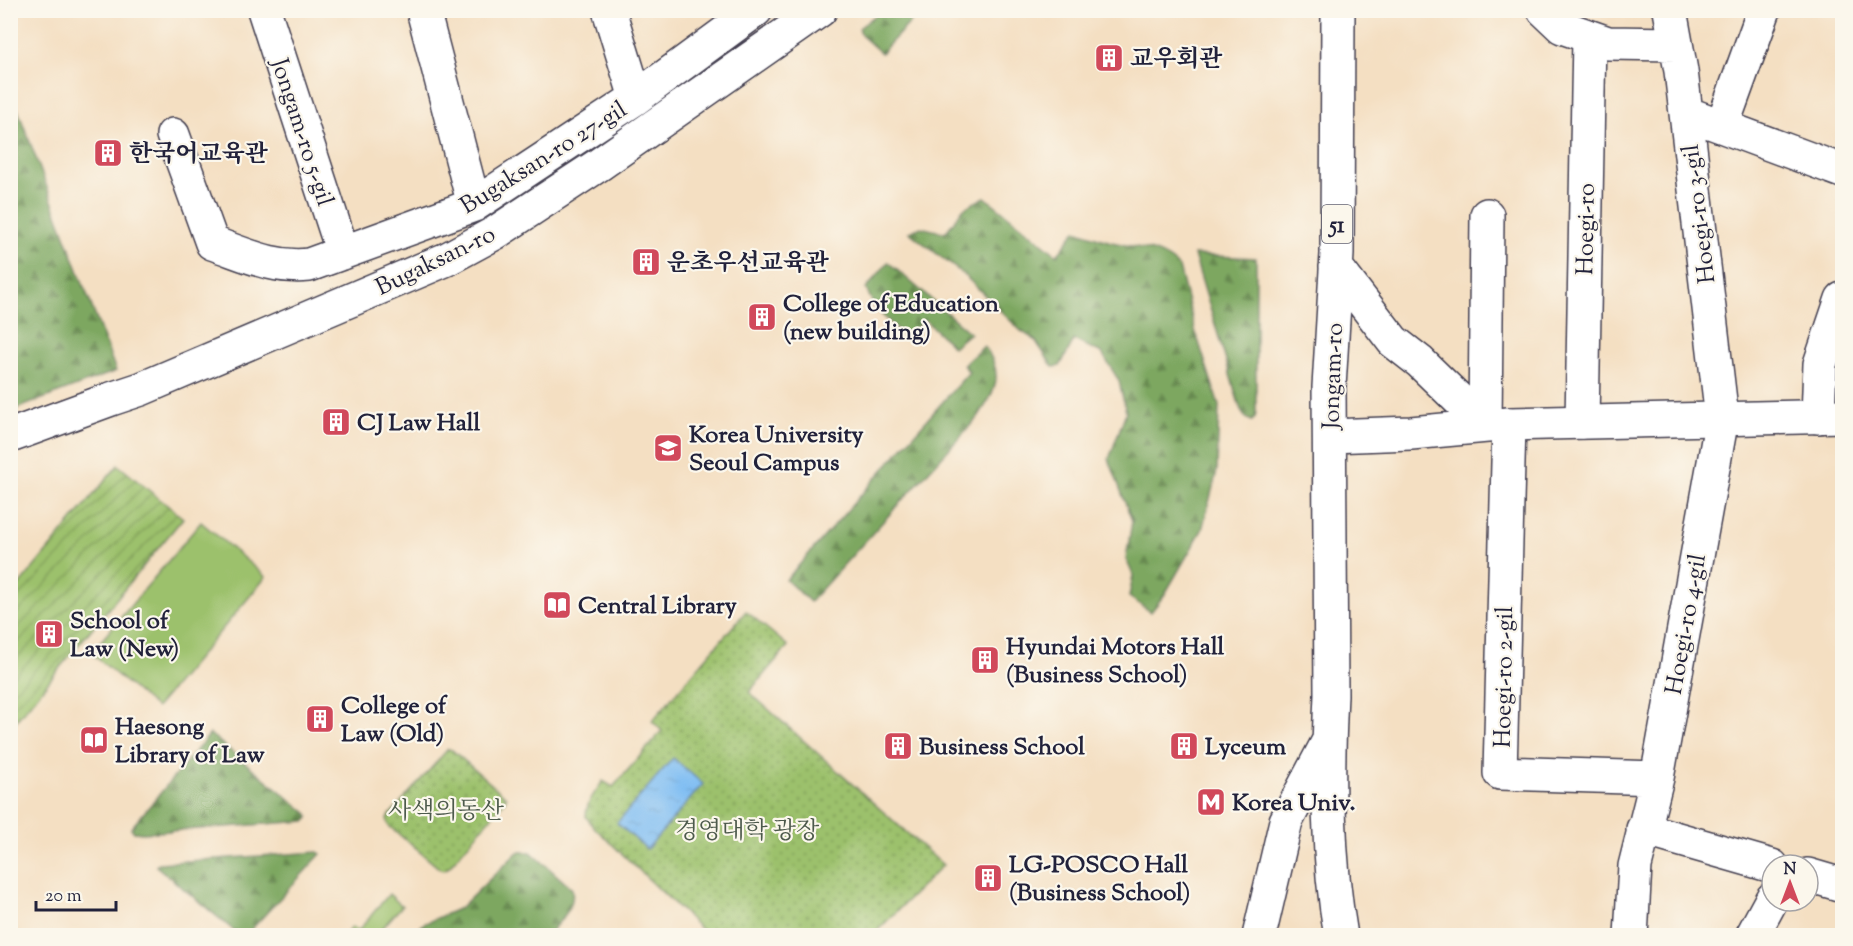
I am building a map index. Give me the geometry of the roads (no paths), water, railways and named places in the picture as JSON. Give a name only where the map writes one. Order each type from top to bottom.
[{"type":"street","name":"Jongam-ro 5-gil","points":[[264,10],[343,253]]},
{"type":"street","points":[[423,10],[474,206]]},
{"type":"street","points":[[609,10],[636,98]]},
{"type":"street","name":"Bugaksan-ro 27-gil","points":[[173,135],[212,243],[277,266],[309,265],[474,206],[636,98],[756,10]]},
{"type":"street","name":"Bugaksan-ro","points":[[10,436],[141,389],[447,259],[495,233],[600,165],[820,10]]},
{"type":"street","name":"Jongam-ro","points":[[1329,741],[1331,695],[1329,387],[1336,267],[1338,10]]},
{"type":"street","points":[[1544,10],[1562,27],[1608,43],[1676,44]]},
{"type":"street","name":"Hoegi-ro 3-gil","points":[[1670,10],[1686,113],[1722,418]]},
{"type":"street","points":[[1722,126],[1764,10]]},
{"type":"street","name":"Hoegi-ro","points":[[1582,422],[1589,37]]},
{"type":"street","points":[[1686,113],[1842,171]]},
{"type":"street","points":[[1487,215],[1497,424]]},
{"type":"street","points":[[1336,267],[1393,341],[1497,424]]},
{"type":"street","points":[[1329,436],[1411,433],[1497,424],[1830,416],[1820,364],[1842,300]]},
{"type":"street","name":"Hoegi-ro 4-gil","points":[[1631,936],[1635,866],[1657,778],[1722,418]]},
{"type":"street","name":"Hoegi-ro 2-gil","points":[[1497,424],[1500,773],[1657,778]]},
{"type":"street","points":[[1259,936],[1286,821],[1329,741]]},
{"type":"street","name":"51","points":[[1329,741],[1333,892],[1341,936]]},
{"type":"street","points":[[1643,829],[1760,863]]},
{"type":"street","points":[[1820,879],[1842,885]]},
{"type":"street","points":[[1752,936],[1764,913]]},
{"type":"water","points":[[673,758],[703,784],[647,849],[617,823]]},
{"type":"place","name":"교우회관","points":[[1109,58]]},
{"type":"place","name":"한국어교육관","points":[[108,153]]},
{"type":"place","name":"운초우선교육관","points":[[646,262]]},
{"type":"place","name":"College of Education (new building)","points":[[762,317]]},
{"type":"place","name":"CJ Law Hall","points":[[336,422]]},
{"type":"place","name":"Korea University Seoul Campus","points":[[668,448]]},
{"type":"place","name":"Central Library","points":[[557,605]]},
{"type":"place","name":"School of Law (New)","points":[[49,634]]},
{"type":"place","name":"Hyundai Motors Hall (Business School)","points":[[985,660]]},
{"type":"place","name":"College of Law (Old)","points":[[320,719]]},
{"type":"place","name":"Haesong Library of Law","points":[[94,740]]},
{"type":"place","name":"Business School","points":[[898,746]]},
{"type":"place","name":"Lyceum","points":[[1184,746]]},
{"type":"place","name":"Korea Univ.","points":[[1211,802]]},
{"type":"place","name":"LG-POSCO Hall (Business School)","points":[[988,878]]},
{"type":"park label","name":"사색의동산","points":[[446,810]]},
{"type":"park label","name":"경영대학 광장","points":[[747,830]]}]
